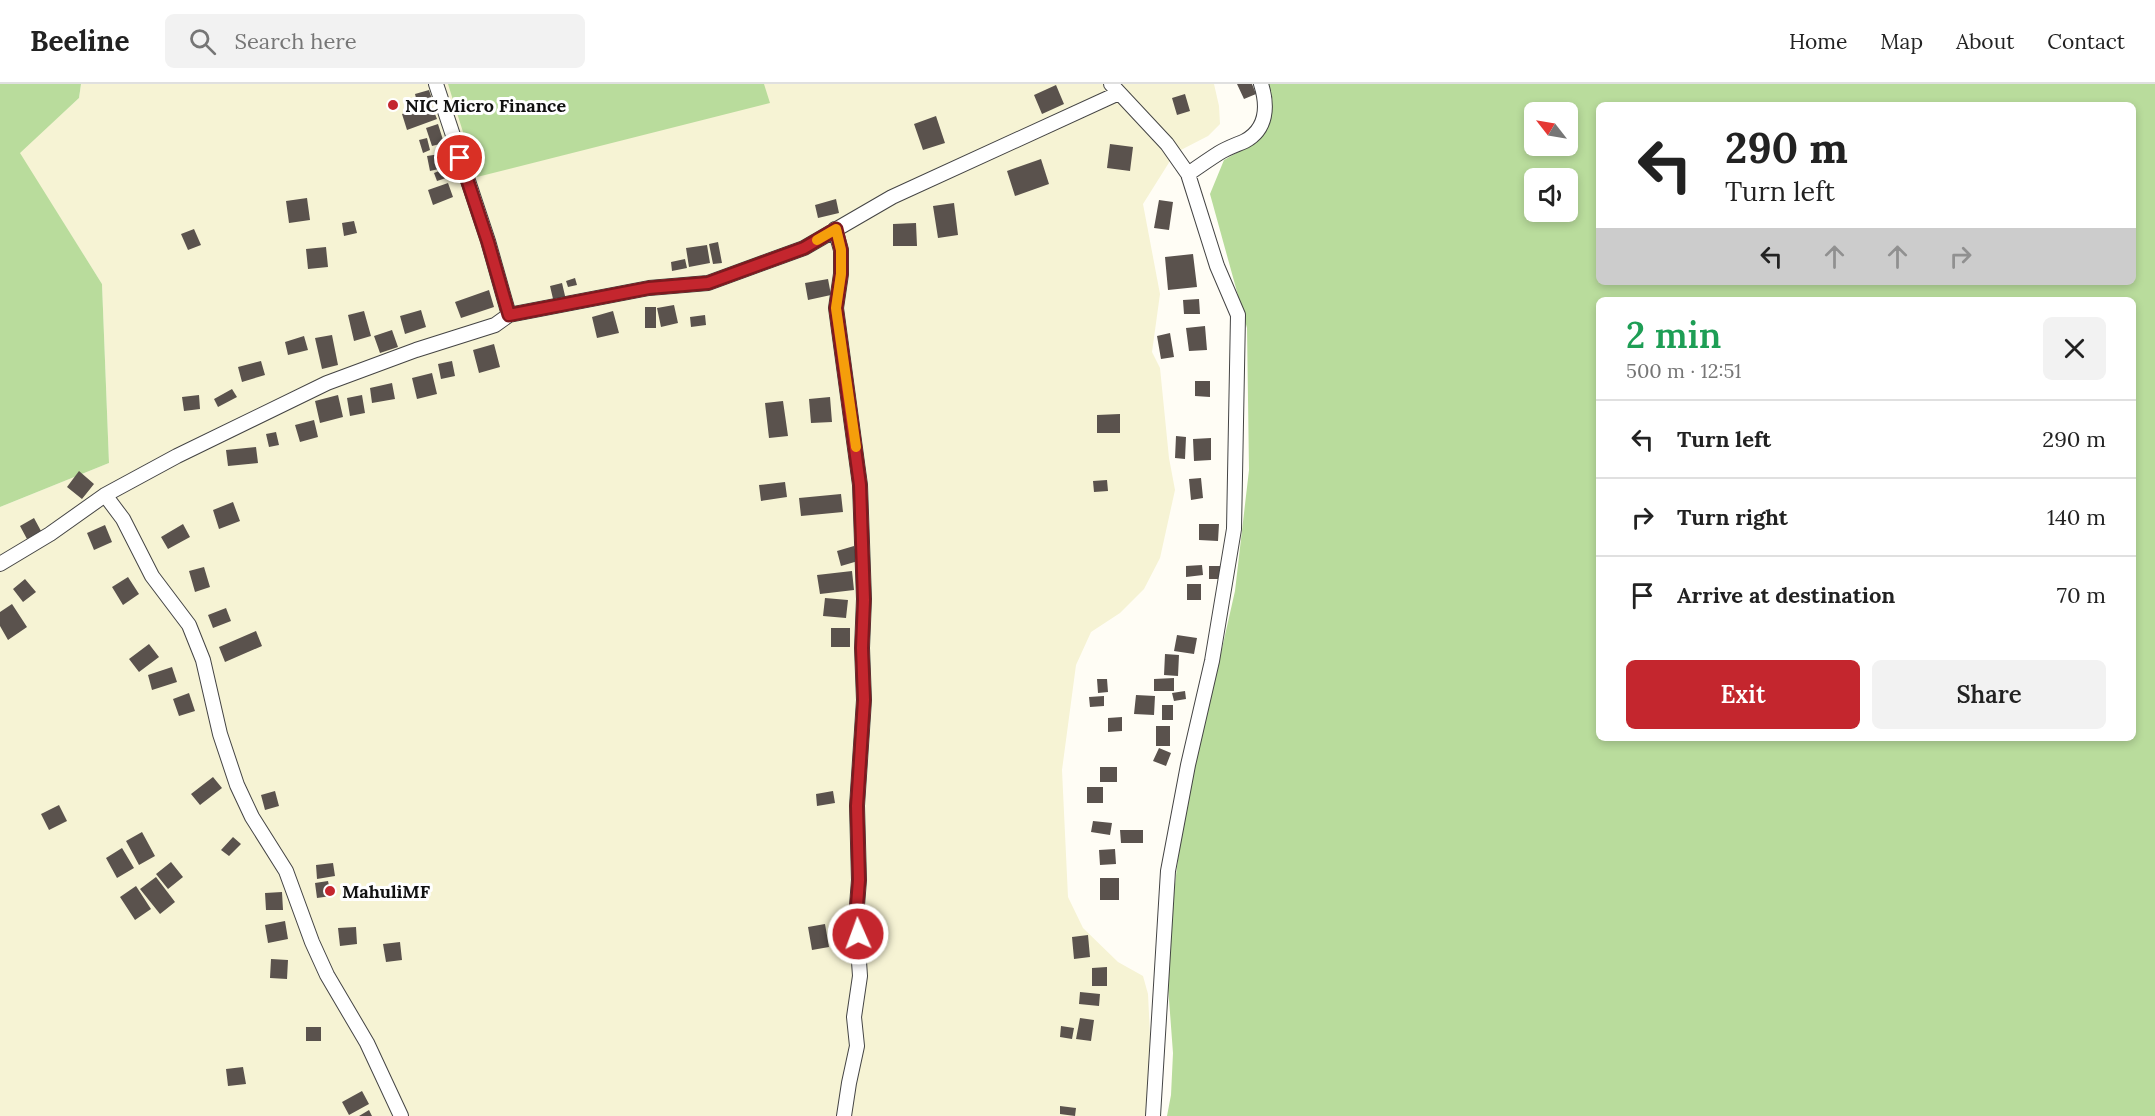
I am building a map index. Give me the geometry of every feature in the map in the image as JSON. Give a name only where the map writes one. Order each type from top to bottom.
[{"type":"street","points":[[436,84],[488,242],[509,315]]},
{"type":"street","points":[[1188,174],[1220,152],[1247,140],[1257,130],[1265,118],[1265,97],[1261,84]]},
{"type":"street","points":[[0,564],[50,534],[105,495],[177,456],[327,383],[416,350],[495,325],[509,315],[649,288],[708,283],[804,248],[892,197],[1115,89],[1167,144],[1188,174],[1217,266],[1238,315],[1234,529],[1212,661],[1188,765],[1168,872],[1153,1116]]},
{"type":"street","points":[[836,229],[841,250],[841,274],[836,308],[860,485],[864,600],[862,648],[864,700],[857,806],[859,880],[856,918],[860,976],[854,1017],[857,1046],[844,1116]]},
{"type":"street","points":[[105,495],[123,519],[152,576],[189,625],[203,660],[220,734],[237,785],[252,817],[285,871],[327,975],[367,1043],[401,1116]]},
{"type":"shaded area","points":[[81,84],[1214,84],[1220,124],[1208,136],[1175,153],[1143,204],[1160,294],[1152,352],[1160,368],[1169,458],[1175,490],[1160,558],[1144,589],[1120,613],[1091,632],[1076,665],[1062,770],[1068,897],[1083,928],[1118,962],[1143,976],[1148,994],[1151,1055],[1146,1116],[0,1116],[0,507],[109,463],[102,284],[19,153],[79,98]]},
{"type":"green space","points":[[0,84],[81,84],[79,98],[20,153],[102,284],[109,463],[0,507]]},
{"type":"green space","points":[[448,84],[764,84],[770,103],[477,177]]},
{"type":"green space","points":[[1267,84],[2155,84],[2155,1116],[1167,1116],[1171,1095],[1173,1053],[1168,986],[1171,918],[1179,850],[1193,776],[1235,591],[1249,470],[1247,328],[1210,194],[1224,160],[1259,140],[1270,99]]},
{"type":"building","points":[[1237,84],[1252,84],[1256,94],[1244,99]]},
{"type":"building","points":[[1056,85],[1064,104],[1042,114],[1034,95]]},
{"type":"building","points":[[429,90],[433,102],[418,106],[415,94]]},
{"type":"building","points":[[1185,94],[1190,111],[1177,115],[1172,98]]},
{"type":"building","points":[[431,104],[437,119],[407,130],[402,114]]},
{"type":"building","points":[[936,116],[945,143],[923,150],[914,124]]},
{"type":"building","points":[[438,124],[444,143],[432,146],[426,128]]},
{"type":"building","points":[[427,138],[430,150],[423,153],[419,140]]},
{"type":"building","points":[[1110,144],[1133,147],[1130,171],[1107,168]]},
{"type":"building","points":[[440,154],[443,168],[430,171],[427,156]]},
{"type":"building","points":[[1041,159],[1049,184],[1015,196],[1007,171]]},
{"type":"building","points":[[449,167],[452,176],[437,181],[434,173]]},
{"type":"building","points":[[448,183],[453,197],[433,205],[428,190]]},
{"type":"building","points":[[307,198],[310,220],[289,223],[286,201]]},
{"type":"building","points":[[836,199],[839,213],[818,218],[815,205]]},
{"type":"building","points":[[1159,200],[1173,202],[1169,230],[1154,228]]},
{"type":"building","points":[[954,203],[958,235],[938,238],[933,206]]},
{"type":"building","points":[[354,221],[357,233],[344,236],[342,223]]},
{"type":"building","points":[[916,223],[917,246],[893,246],[893,224]]},
{"type":"building","points":[[194,229],[201,245],[188,250],[181,234]]},
{"type":"building","points":[[718,242],[722,263],[713,264],[709,244]]},
{"type":"building","points":[[707,245],[710,263],[689,267],[686,248]]},
{"type":"building","points":[[326,247],[328,267],[308,269],[306,249]]},
{"type":"building","points":[[1193,254],[1197,287],[1168,290],[1165,257]]},
{"type":"building","points":[[685,259],[687,268],[672,271],[671,262]]},
{"type":"building","points":[[575,278],[577,285],[568,287],[566,281]]},
{"type":"building","points":[[828,279],[831,295],[808,300],[805,283]]},
{"type":"building","points":[[562,283],[566,300],[554,303],[550,286]]},
{"type":"building","points":[[489,290],[494,307],[461,318],[455,302]]},
{"type":"building","points":[[1199,299],[1200,314],[1184,314],[1183,300]]},
{"type":"building","points":[[674,305],[678,323],[661,327],[657,308]]},
{"type":"building","points":[[645,307],[656,307],[656,328],[645,328]]},
{"type":"building","points":[[421,310],[426,327],[405,334],[400,316]]},
{"type":"building","points":[[364,311],[371,336],[354,341],[348,315]]},
{"type":"building","points":[[613,311],[619,333],[597,338],[592,317]]},
{"type":"building","points":[[705,315],[706,325],[691,327],[690,317]]},
{"type":"building","points":[[1205,326],[1207,350],[1189,351],[1186,328]]},
{"type":"building","points":[[392,330],[398,347],[380,353],[374,336]]},
{"type":"building","points":[[1170,333],[1174,357],[1161,359],[1157,336]]},
{"type":"building","points":[[332,335],[338,365],[322,369],[315,338]]},
{"type":"building","points":[[304,336],[308,350],[288,355],[285,342]]},
{"type":"building","points":[[494,344],[500,367],[479,373],[473,350]]},
{"type":"building","points":[[261,361],[265,375],[242,382],[238,367]]},
{"type":"building","points":[[452,361],[455,376],[441,379],[438,364]]},
{"type":"building","points":[[432,373],[437,394],[417,399],[412,378]]},
{"type":"building","points":[[1195,381],[1210,381],[1210,397],[1195,396]]},
{"type":"building","points":[[392,383],[395,399],[372,403],[370,388]]},
{"type":"building","points":[[232,389],[237,397],[218,407],[214,399]]},
{"type":"building","points":[[199,395],[200,409],[184,411],[182,397]]},
{"type":"building","points":[[338,395],[343,417],[320,423],[315,401]]},
{"type":"building","points":[[362,395],[365,413],[350,416],[347,398]]},
{"type":"building","points":[[830,397],[832,422],[811,423],[809,399]]},
{"type":"building","points":[[783,401],[788,436],[769,438],[765,403]]},
{"type":"building","points":[[1120,414],[1120,433],[1097,433],[1097,415]]},
{"type":"building","points":[[314,420],[318,437],[300,442],[295,425]]},
{"type":"building","points":[[276,432],[279,445],[269,447],[266,434]]},
{"type":"building","points":[[1176,436],[1186,437],[1185,459],[1175,458]]},
{"type":"building","points":[[1211,438],[1211,460],[1194,461],[1193,439]]},
{"type":"building","points":[[256,447],[258,463],[228,466],[226,450]]},
{"type":"building","points":[[79,471],[94,484],[82,499],[67,487]]},
{"type":"building","points":[[1201,478],[1203,498],[1191,500],[1189,479]]},
{"type":"building","points":[[1107,480],[1108,491],[1094,492],[1093,481]]},
{"type":"building","points":[[785,482],[787,497],[761,501],[759,485]]},
{"type":"building","points":[[841,494],[843,512],[801,516],[799,498]]},
{"type":"building","points":[[233,502],[240,521],[219,529],[213,510]]},
{"type":"building","points":[[34,518],[41,531],[27,539],[20,526]]},
{"type":"building","points":[[183,524],[190,537],[168,549],[161,537]]},
{"type":"building","points":[[1199,524],[1219,524],[1218,541],[1199,540]]},
{"type":"building","points":[[105,525],[112,542],[94,550],[87,533]]},
{"type":"building","points":[[854,546],[858,561],[841,566],[837,551]]},
{"type":"building","points":[[1202,565],[1203,575],[1186,577],[1186,566]]},
{"type":"building","points":[[1209,566],[1220,566],[1220,579],[1209,579]]},
{"type":"building","points":[[204,567],[210,587],[195,592],[189,571]]},
{"type":"building","points":[[852,571],[854,590],[820,594],[817,575]]},
{"type":"building","points":[[128,577],[139,594],[123,605],[112,587]]},
{"type":"building","points":[[25,579],[36,592],[23,602],[13,589]]},
{"type":"building","points":[[1187,584],[1201,584],[1201,600],[1187,600]]},
{"type":"building","points":[[825,598],[848,600],[846,618],[823,616]]},
{"type":"building","points":[[12,604],[27,627],[8,640],[0,626],[0,612]]},
{"type":"building","points":[[226,608],[231,621],[213,628],[208,615]]},
{"type":"building","points":[[831,628],[850,628],[850,647],[831,647]]},
{"type":"building","points":[[256,631],[262,646],[225,662],[219,647]]},
{"type":"building","points":[[1177,635],[1197,638],[1194,654],[1174,651]]},
{"type":"building","points":[[149,644],[159,657],[139,672],[129,659]]},
{"type":"building","points":[[1165,654],[1179,655],[1178,676],[1164,675]]},
{"type":"building","points":[[172,667],[177,682],[152,690],[148,675]]},
{"type":"building","points":[[1174,678],[1174,691],[1154,691],[1154,679]]},
{"type":"building","points":[[1097,679],[1107,679],[1108,692],[1098,693]]},
{"type":"building","points":[[1185,691],[1186,699],[1174,701],[1172,693]]},
{"type":"building","points":[[189,693],[195,711],[179,716],[173,699]]},
{"type":"building","points":[[1136,695],[1155,696],[1154,715],[1134,714]]},
{"type":"building","points":[[1104,696],[1104,706],[1090,707],[1089,697]]},
{"type":"building","points":[[1162,705],[1173,705],[1173,720],[1162,720]]},
{"type":"building","points":[[1122,717],[1122,731],[1108,732],[1108,718]]},
{"type":"building","points":[[1156,726],[1170,726],[1170,746],[1156,746]]},
{"type":"building","points":[[1159,748],[1171,753],[1166,766],[1153,761]]},
{"type":"building","points":[[1100,767],[1117,767],[1117,782],[1100,782]]},
{"type":"building","points":[[213,777],[222,788],[200,805],[191,794]]},
{"type":"building","points":[[1087,787],[1103,787],[1103,803],[1087,803]]},
{"type":"building","points":[[275,791],[279,806],[265,810],[261,795]]},
{"type":"building","points":[[833,791],[835,803],[817,806],[816,794]]},
{"type":"building","points":[[59,805],[67,821],[49,830],[41,814]]},
{"type":"building","points":[[1093,821],[1112,823],[1110,835],[1091,832]]},
{"type":"building","points":[[1120,830],[1143,830],[1143,843],[1121,843]]},
{"type":"building","points":[[142,832],[155,856],[139,865],[126,841]]},
{"type":"building","points":[[233,837],[241,844],[229,856],[221,850]]},
{"type":"building","points":[[122,848],[134,868],[117,878],[106,858]]},
{"type":"building","points":[[1115,849],[1116,864],[1100,865],[1099,850]]},
{"type":"building","points":[[171,862],[183,877],[168,889],[156,874]]},
{"type":"building","points":[[333,863],[335,876],[317,879],[316,865]]},
{"type":"building","points":[[156,877],[175,902],[160,914],[140,889]]},
{"type":"building","points":[[1100,878],[1119,878],[1119,900],[1100,900]]},
{"type":"building","points":[[328,881],[331,896],[317,898],[315,883]]},
{"type":"building","points":[[136,886],[151,909],[135,920],[120,897]]},
{"type":"building","points":[[282,892],[283,910],[266,910],[265,893]]},
{"type":"building","points":[[285,921],[288,939],[268,943],[265,925]]},
{"type":"building","points":[[825,924],[829,947],[812,950],[808,927]]},
{"type":"building","points":[[356,927],[357,944],[340,946],[338,928]]},
{"type":"building","points":[[1088,935],[1090,957],[1074,959],[1072,937]]},
{"type":"building","points":[[400,942],[402,960],[386,962],[383,944]]},
{"type":"building","points":[[271,959],[288,960],[287,979],[270,978]]},
{"type":"building","points":[[1107,967],[1107,986],[1092,986],[1092,968]]},
{"type":"building","points":[[1080,992],[1100,994],[1099,1006],[1079,1004]]},
{"type":"building","points":[[1080,1018],[1094,1020],[1091,1041],[1076,1039]]},
{"type":"building","points":[[1061,1026],[1074,1028],[1072,1039],[1060,1037]]},
{"type":"building","points":[[306,1027],[321,1027],[321,1041],[306,1041]]},
{"type":"building","points":[[243,1067],[246,1084],[228,1086],[226,1069]]},
{"type":"building","points":[[362,1091],[369,1104],[349,1115],[342,1102]]},
{"type":"building","points":[[1060,1106],[1076,1108],[1075,1116],[1060,1114]]},
{"type":"building","points":[[369,1110],[372,1116],[359,1116]]},
{"type":"slow traffic","points":[[817,240],[836,229],[841,250],[841,274],[836,308],[856,447]]},
{"type":"place","name":"NIC Micro Finance","points":[[393,105]]},
{"type":"place","name":"MahuliMF","points":[[330,891]]},
{"type":"route","points":[[460,158],[509,315],[649,288],[708,283],[804,248],[836,229],[841,250],[841,274],[836,308],[860,485],[864,600],[862,648],[864,700],[857,806],[859,880],[856,918],[858,934]]}]
